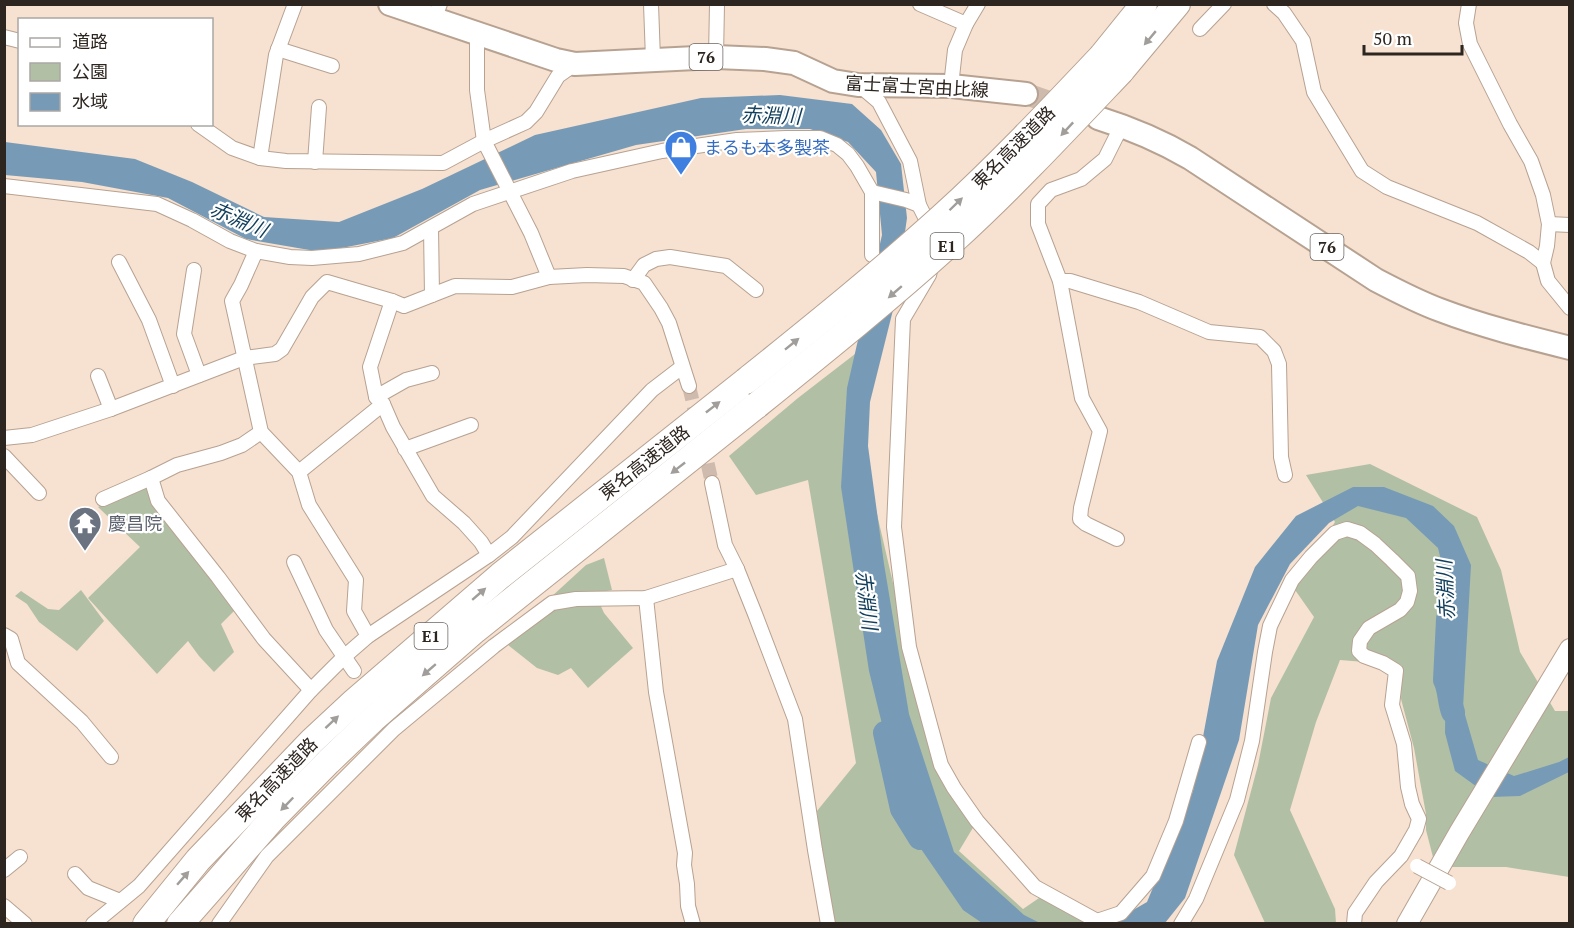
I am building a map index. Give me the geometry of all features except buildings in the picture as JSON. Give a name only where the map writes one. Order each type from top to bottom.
[{"type":"highway","name":"東名高速道路","points":[[180,924],[273,818],[373,720],[484,623],[873,311],[956,238],[1037,161],[1112,63],[1144,4]]},
{"type":"highway","name":"東名高速道路","points":[[146,924],[198,860],[312,741],[355,701],[500,576],[858,290],[943,216],[1017,145],[1177,4]]},
{"type":"main road","name":"富士富士宮由比線","points":[[390,4],[433,11],[477,33],[556,60],[575,64],[716,57],[765,59],[794,63],[833,81],[858,85],[951,86],[1026,93]]},
{"type":"main road","name":"76","points":[[1098,118],[1122,125],[1164,143],[1287,220],[1376,280],[1405,295],[1500,331],[1569,348]]},
{"type":"street","points":[[260,158],[276,55],[295,4]]},
{"type":"street","points":[[651,4],[653,59]]},
{"type":"street","points":[[716,57],[717,4]]},
{"type":"street","points":[[920,4],[966,24]]},
{"type":"street","points":[[951,86],[956,50],[966,24],[978,4]]},
{"type":"street","points":[[1200,29],[1224,4]]},
{"type":"street","points":[[1274,4],[1284,13],[1303,41],[1314,92],[1362,171],[1387,187],[1477,223],[1529,252],[1543,263]]},
{"type":"street","points":[[1469,4],[1466,23],[1470,44],[1510,124],[1532,161],[1549,224],[1543,263],[1548,281],[1569,308]]},
{"type":"street","points":[[477,33],[477,90],[484,141],[531,233],[549,278]]},
{"type":"street","points":[[278,49],[332,66]]},
{"type":"street","points":[[201,126],[232,148],[260,158],[315,162],[443,163],[526,122],[536,112],[558,76],[575,64]]},
{"type":"street","points":[[858,85],[879,102],[910,161],[913,202],[936,239],[929,275],[903,319],[894,527],[909,647],[941,765],[977,821],[1035,887],[1099,922],[1122,913],[1154,876],[1176,821],[1200,742]]},
{"type":"street","points":[[315,162],[319,107]]},
{"type":"street","points":[[1117,539],[1080,519],[1100,431],[1082,398],[1060,281],[1038,224],[1038,204],[1051,190],[1081,179],[1105,159],[1122,125]]},
{"type":"street","points":[[4,186],[157,204],[230,241],[256,251],[312,258],[359,254],[403,243],[473,204],[572,171],[662,151],[736,140],[820,138],[837,145],[848,154],[872,192],[872,255]]},
{"type":"street","points":[[872,192],[913,202]]},
{"type":"street","points":[[1549,224],[1569,225]]},
{"type":"street","points":[[431,228],[432,295]]},
{"type":"street","points":[[256,251],[232,301],[261,432],[299,472],[309,506],[356,580],[354,611],[368,636]]},
{"type":"street","points":[[633,279],[644,265],[656,259],[670,257],[726,266],[756,290]]},
{"type":"street","points":[[120,262],[149,320],[173,386]]},
{"type":"street","points":[[194,270],[184,334],[199,375]]},
{"type":"street","points":[[4,438],[32,435],[111,410],[244,358],[275,354],[282,349],[312,297],[327,282],[404,306],[455,286],[512,287],[549,278],[587,275],[624,276],[644,284],[661,308],[669,323],[689,386]]},
{"type":"street","points":[[1060,281],[1070,281],[1139,302],[1209,332],[1260,337],[1274,351],[1279,364],[1281,457],[1285,475]]},
{"type":"street","points":[[392,301],[370,367],[379,401],[433,496],[464,523],[489,555]]},
{"type":"street","points":[[93,924],[139,886],[311,690],[345,656],[368,636],[489,555],[512,537],[652,390],[682,367]]},
{"type":"street","points":[[299,472],[406,380],[432,373]]},
{"type":"street","points":[[98,376],[111,410]]},
{"type":"street","points":[[405,449],[471,425]]},
{"type":"street","points":[[103,499],[177,465],[242,445],[261,432]]},
{"type":"street","points":[[4,456],[39,493]]},
{"type":"street","points":[[151,478],[158,501],[264,639],[311,690]]},
{"type":"street","points":[[712,483],[725,545],[737,569],[795,719],[828,924]]},
{"type":"street","points":[[1181,924],[1196,899],[1237,800],[1252,741],[1270,626],[1292,580],[1335,533],[1347,529],[1359,533],[1375,544],[1408,576],[1410,591],[1407,602],[1400,610],[1369,627],[1360,641],[1359,651],[1364,656],[1383,663],[1396,672],[1392,705],[1404,744],[1412,804],[1419,819],[1416,830],[1401,856],[1376,882],[1355,913],[1354,924]]},
{"type":"street","points":[[294,562],[326,630],[354,671]]},
{"type":"street","points":[[219,924],[267,856],[394,729],[494,646],[552,603],[576,599],[646,598],[737,569]]},
{"type":"street","points":[[646,598],[656,692],[685,853],[688,906],[693,924]]},
{"type":"street","points":[[4,635],[11,639],[18,663],[82,722],[111,757]]},
{"type":"street","points":[[1407,924],[1569,649]]},
{"type":"street","points":[[1401,856],[1449,884]]},
{"type":"street","points":[[4,870],[20,857]]},
{"type":"street","points":[[75,873],[88,888],[120,901]]},
{"type":"street","points":[[4,906],[25,924]]},
{"type":"green space","points":[[855,354],[854,415],[896,596],[941,765],[977,821],[959,851],[1023,909],[1042,896],[1087,923],[834,923],[824,890],[817,811],[856,763],[808,480],[756,495],[729,456]]},
{"type":"green space","points":[[1370,464],[1477,517],[1501,570],[1520,652],[1555,711],[1569,711],[1569,877],[1506,867],[1443,867],[1434,861],[1426,830],[1426,814],[1414,748],[1401,699],[1402,665],[1340,660],[1316,722],[1290,810],[1335,909],[1336,923],[1265,923],[1234,855],[1258,765],[1271,698],[1314,617],[1293,587],[1335,522],[1306,475]]},
{"type":"green space","points":[[148,483],[235,610],[221,624],[234,652],[214,672],[188,641],[157,674],[88,598],[140,547],[98,507]]},
{"type":"green space","points":[[604,558],[612,590],[595,593],[604,613],[633,648],[588,688],[571,668],[558,675],[537,668],[503,641],[586,565]]},
{"type":"green space","points":[[81,590],[104,621],[77,651],[39,622],[27,604],[15,596],[21,591],[48,609],[59,610]]},
{"type":"water","points":[[780,95],[852,104],[881,130],[901,164],[907,218],[895,302],[870,402],[868,446],[884,564],[909,714],[954,852],[1024,915],[1040,923],[982,923],[963,910],[908,830],[869,671],[841,487],[847,388],[882,235],[876,172],[848,142],[810,129],[746,129],[636,145],[480,190],[393,238],[321,252],[246,239],[168,198],[82,182],[5,175],[5,142],[135,159],[192,182],[264,217],[339,222],[422,189],[535,135],[701,98]]},
{"type":"water","points":[[1353,487],[1384,487],[1433,506],[1454,526],[1471,565],[1463,708],[1478,760],[1514,776],[1569,757],[1569,772],[1520,796],[1491,797],[1455,771],[1445,733],[1447,585],[1438,548],[1406,518],[1358,506],[1329,523],[1290,564],[1258,625],[1239,740],[1185,898],[1165,923],[1109,924],[1147,902],[1193,791],[1217,661],[1255,567],[1296,516]]},
{"type":"waterway","name":"赤淵川","points":[[1448,619],[1445,680],[1453,712]]},
{"type":"waterway","name":"赤淵川","points":[[885,733],[902,809],[920,838]]},
{"type":"tunnel","points":[[1026,94],[1073,110]]},
{"type":"tunnel","points":[[689,386],[698,424]]},
{"type":"tunnel","points":[[703,443],[712,483]]},
{"type":"place","name":"まるも本多製茶","points":[[681,176]]},
{"type":"place","name":"慶昌院","points":[[85,552]]}]
